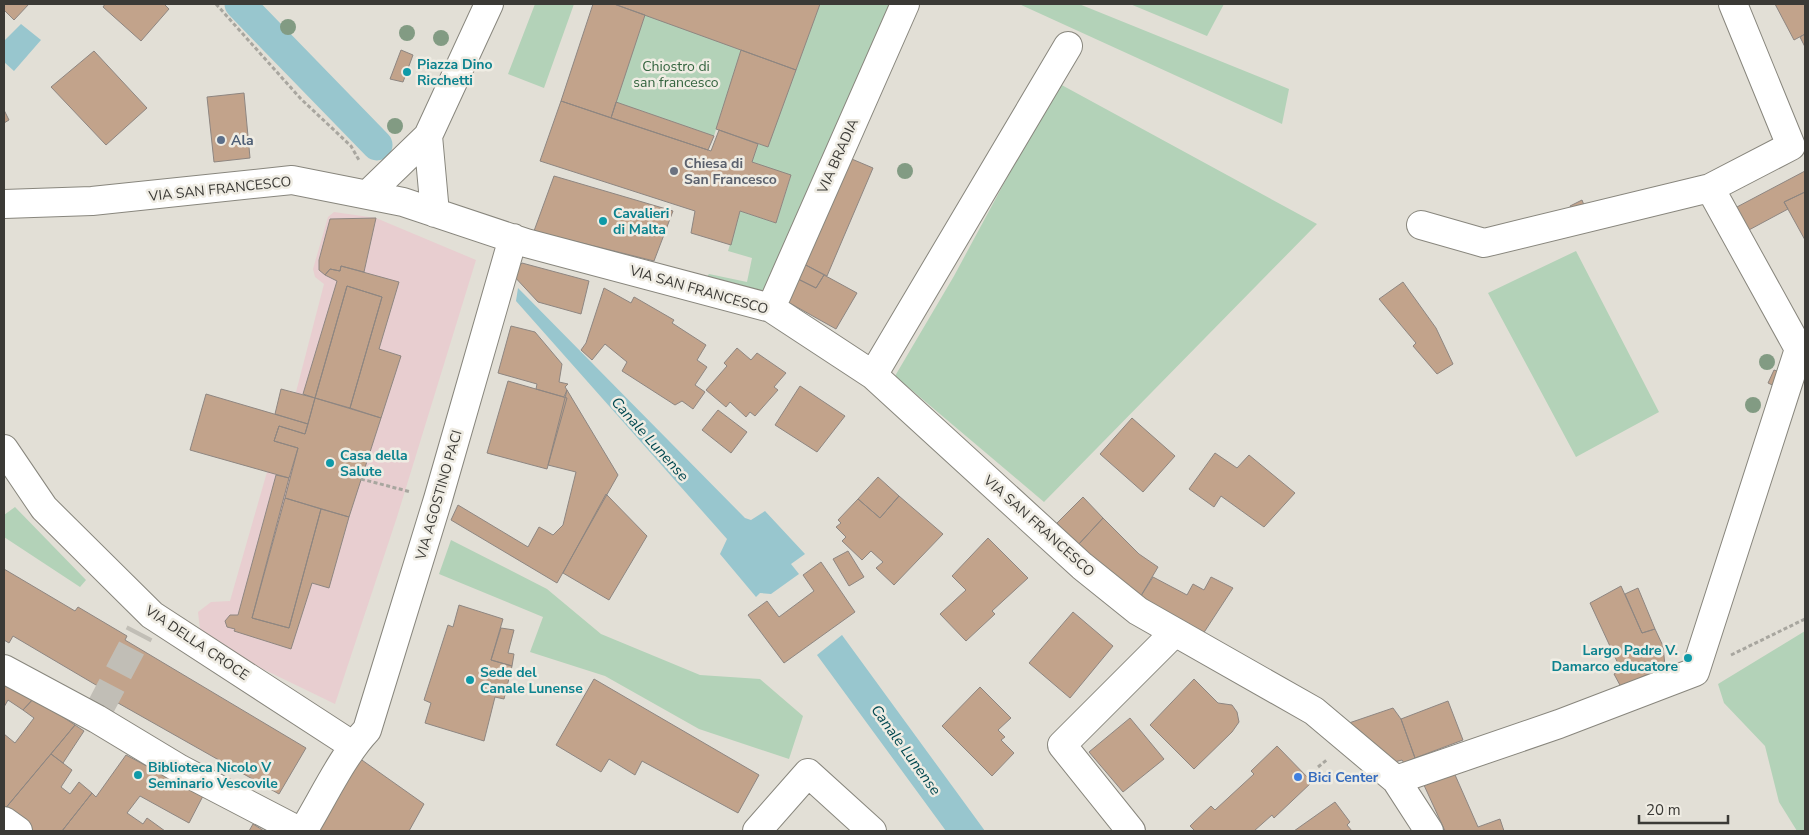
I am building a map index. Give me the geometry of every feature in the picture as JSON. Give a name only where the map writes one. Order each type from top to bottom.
[{"type":"street","name":"VIA BRADIA","points":[[770,308],[905,4]]},
{"type":"street","points":[[1421,226],[1484,243],[1710,188],[1792,146],[1733,4]]},
{"type":"street","points":[[368,194],[428,136],[488,6]]},
{"type":"street","points":[[873,376],[1068,46]]},
{"type":"street","points":[[428,136],[435,213]]},
{"type":"street","name":"VIA SAN FRANCESCO","points":[[4,204],[92,201],[292,180],[368,194],[513,238],[770,308],[873,376],[1082,566],[1138,611],[1314,711],[1396,780],[1429,831]]},
{"type":"street","points":[[1396,780],[1617,703],[1696,672],[1799,349],[1710,188]]},
{"type":"street","name":"VIA AGOSTINO PACI","points":[[303,831],[347,759],[352,745],[367,730],[438,499],[513,238]]},
{"type":"street","name":"VIA DELLA CROCE","points":[[4,449],[44,508],[152,615],[352,745]]},
{"type":"street","points":[[1131,831],[1062,745],[1175,632]]},
{"type":"street","points":[[4,669],[97,719],[180,769],[299,831]]},
{"type":"street","points":[[757,831],[808,773],[872,831]]},
{"type":"street","points":[[4,821],[18,831]]},
{"type":"path","points":[[216,4],[301,99],[351,146],[355,153]]},
{"type":"path","points":[[361,480],[438,499]]},
{"type":"path","points":[[1696,672],[1805,620]]},
{"type":"shaded area","points":[[334,212],[376,218],[476,260],[397,517],[335,704],[201,639],[198,612],[211,602],[230,601],[267,472],[296,392],[324,284],[315,277],[313,269],[328,217]]},
{"type":"green space","points":[[535,4],[574,4],[544,88],[508,74]]},
{"type":"green space","points":[[820,4],[891,4],[760,298],[703,282],[709,274],[747,282],[752,258],[728,251],[740,211],[776,223],[791,176],[752,162],[758,144],[768,146]]},
{"type":"green space","points":[[1019,4],[1079,4],[1289,89],[1282,124]]},
{"type":"green space","points":[[1130,4],[1224,4],[1207,36]]},
{"type":"green space","name":"Chiostro di san francesco","points":[[645,15],[741,50],[714,136],[616,102]]},
{"type":"green space","points":[[1058,83],[1317,224],[1044,502],[895,376],[954,276]]},
{"type":"green space","points":[[1576,251],[1659,412],[1576,457],[1488,293]]},
{"type":"green space","points":[[15,507],[86,580],[80,587],[4,537],[4,515]]},
{"type":"green space","points":[[451,540],[547,589],[601,634],[700,675],[760,679],[803,716],[789,759],[699,729],[605,676],[530,652],[543,617],[439,574]]},
{"type":"green space","points":[[1805,631],[1805,831],[1797,831],[1779,802],[1765,746],[1724,703],[1718,684]]},
{"type":"water","points":[[21,24],[41,40],[14,71],[4,62],[4,41]]},
{"type":"water","name":"Canale Lunense","points":[[518,288],[745,518],[751,520],[765,511],[805,554],[791,564],[799,574],[771,594],[760,593],[756,597],[720,554],[727,539],[516,301]]},
{"type":"water","name":"Canale Lunense","points":[[842,635],[985,831],[946,831],[817,655]]},
{"type":"building","points":[[4,4],[29,4],[14,20],[4,10]]},
{"type":"building","points":[[105,4],[164,4],[169,9],[141,41],[103,7]]},
{"type":"building","points":[[593,4],[614,4],[645,15],[611,118],[561,101]]},
{"type":"building","points":[[614,4],[820,4],[796,70]]},
{"type":"building","points":[[1775,4],[1805,4],[1805,34],[1794,40]]},
{"type":"building","points":[[1805,34],[1805,47],[1800,37]]},
{"type":"building","points":[[401,50],[413,55],[403,82],[390,79]]},
{"type":"building","points":[[741,50],[796,70],[768,147],[716,129]]},
{"type":"building","points":[[94,51],[147,108],[106,145],[51,87]]},
{"type":"building","points":[[244,93],[250,158],[214,162],[207,97]]},
{"type":"building","name":"Chiesa di San Francesco","points":[[561,101],[711,151],[719,130],[758,144],[752,162],[791,175],[776,223],[740,211],[731,245],[691,233],[695,211],[540,161]]},
{"type":"building","points":[[616,102],[714,136],[708,150],[611,118]]},
{"type":"building","points":[[4,110],[9,120],[4,123]]},
{"type":"building","points":[[847,157],[873,168],[827,276],[802,263]]},
{"type":"building","points":[[1805,171],[1805,192],[1784,202],[1788,209],[1747,231],[1735,208]]},
{"type":"building","name":"Cavalieri di Malta","points":[[554,176],[673,211],[654,261],[534,231]]},
{"type":"building","points":[[1805,192],[1805,240],[1784,202]]},
{"type":"building","points":[[1582,200],[1586,210],[1574,215],[1570,206]]},
{"type":"building","points":[[376,218],[364,272],[341,266],[340,271],[330,269],[325,275],[319,270],[319,260],[330,219]]},
{"type":"building","points":[[522,263],[589,281],[581,314],[538,302],[512,274]]},
{"type":"building","points":[[802,263],[824,275],[816,288],[796,278]]},
{"type":"building","points":[[341,266],[399,282],[379,349],[401,356],[381,418],[350,408],[382,297],[347,286],[315,398],[303,394],[337,281],[325,275],[330,269],[340,271]]},
{"type":"building","points":[[824,275],[857,293],[836,329],[786,301],[796,278],[816,288]]},
{"type":"building","points":[[1403,282],[1436,328],[1453,364],[1437,374],[1413,346],[1416,343],[1379,299]]},
{"type":"building","points":[[347,286],[382,297],[350,408],[315,398]]},
{"type":"building","points":[[604,288],[631,303],[634,297],[636,298],[674,320],[672,323],[706,345],[697,360],[707,367],[695,385],[705,392],[693,409],[682,401],[675,405],[622,371],[627,362],[605,344],[592,360],[581,350],[586,343]]},
{"type":"building","points":[[511,326],[535,332],[562,364],[559,382],[568,384],[565,387],[567,390],[564,397],[536,389],[537,384],[498,373]]},
{"type":"building","points":[[737,348],[751,360],[757,353],[786,373],[774,387],[778,390],[755,416],[750,412],[746,417],[730,402],[726,407],[706,390],[727,366],[724,363]]},
{"type":"building","points":[[1774,370],[1785,374],[1779,388],[1768,383]]},
{"type":"building","points":[[508,381],[567,398],[547,469],[487,453]]},
{"type":"building","points":[[800,386],[845,416],[817,452],[775,425]]},
{"type":"building","points":[[281,389],[315,398],[308,424],[275,414]]},
{"type":"building","points":[[567,390],[618,475],[557,583],[451,520],[458,505],[528,547],[539,527],[553,535],[563,525],[576,472],[548,465]]},
{"type":"building","points":[[206,394],[308,424],[305,434],[279,426],[274,441],[298,448],[289,478],[190,450]]},
{"type":"building","name":"Casa della Salute","points":[[315,398],[381,418],[349,517],[285,498],[298,448],[274,441],[279,426],[305,434]]},
{"type":"building","points":[[718,410],[747,432],[731,453],[702,430]]},
{"type":"building","points":[[1132,418],[1175,456],[1143,492],[1100,454]]},
{"type":"building","points":[[1215,453],[1237,468],[1249,455],[1295,493],[1264,527],[1221,496],[1214,507],[1189,489]]},
{"type":"building","points":[[276,475],[289,478],[252,618],[289,628],[321,509],[349,517],[329,588],[312,583],[291,649],[234,631],[235,629],[227,627],[225,621],[230,615],[238,615]]},
{"type":"building","points":[[878,477],[899,496],[880,518],[858,499]]},
{"type":"building","points":[[606,494],[647,536],[609,600],[563,573]]},
{"type":"building","points":[[899,496],[943,534],[894,585],[876,568],[883,562],[871,551],[862,560],[842,541],[846,537],[836,527],[841,523],[838,520],[858,499],[880,518]]},
{"type":"building","points":[[1083,497],[1103,518],[1078,545],[1057,523]]},
{"type":"building","points":[[285,498],[321,509],[289,628],[252,618]]},
{"type":"building","points":[[1103,518],[1139,554],[1158,567],[1139,599],[1078,545]]},
{"type":"building","points":[[988,538],[1028,578],[992,611],[995,614],[966,641],[940,614],[966,590],[952,576]]},
{"type":"building","points":[[848,551],[864,577],[849,586],[833,559]]},
{"type":"building","points":[[821,562],[855,612],[784,663],[748,615],[767,601],[779,617],[814,591],[803,575]]},
{"type":"building","points":[[4,569],[75,611],[78,607],[127,636],[125,640],[306,748],[279,794],[111,699],[113,695],[13,636],[9,643],[4,640]]},
{"type":"building","points":[[1153,577],[1187,595],[1193,584],[1204,590],[1211,577],[1233,588],[1201,637],[1139,599]]},
{"type":"building","points":[[1621,586],[1642,633],[1655,629],[1663,646],[1665,666],[1621,687],[1614,674],[1621,670],[1590,603]]},
{"type":"building","points":[[1638,588],[1655,629],[1642,633],[1625,594]]},
{"type":"building","name":"Sede del Canale Lunense","points":[[459,605],[503,619],[491,660],[512,666],[504,699],[495,697],[484,741],[425,723],[431,703],[424,700],[448,625],[453,627]]},
{"type":"building","points":[[1073,612],[1113,646],[1070,698],[1029,663]]},
{"type":"building","points":[[501,628],[514,630],[508,653],[514,654],[512,666],[491,660]]},
{"type":"building","points":[[594,679],[759,775],[738,813],[642,761],[635,775],[609,759],[601,772],[556,745]]},
{"type":"building","points":[[1194,679],[1218,703],[1232,705],[1237,712],[1239,722],[1232,732],[1194,769],[1150,725]]},
{"type":"building","points":[[4,685],[34,698],[23,710],[8,700],[4,707]]},
{"type":"building","points":[[980,687],[1011,718],[998,730],[1005,737],[1001,740],[1014,753],[992,776],[942,726]]},
{"type":"building","points":[[34,698],[75,725],[4,810],[4,734],[15,743],[34,718],[23,710]]},
{"type":"building","points":[[1448,701],[1463,740],[1415,758],[1401,719]]},
{"type":"building","points":[[1393,708],[1401,719],[1415,758],[1404,763],[1402,760],[1391,763],[1349,723]]},
{"type":"building","points":[[1130,718],[1164,759],[1123,792],[1089,752]]},
{"type":"building","points":[[75,725],[84,731],[63,763],[51,754]]},
{"type":"building","points":[[1277,746],[1312,782],[1274,818],[1272,815],[1254,831],[1195,831],[1190,826],[1211,806],[1215,810],[1254,774],[1251,771]]},
{"type":"building","points":[[51,754],[72,770],[61,787],[70,794],[79,782],[92,793],[62,831],[32,831],[4,810]]},
{"type":"building","name":"Biblioteca Nicolo V Seminario Vescovile","points":[[126,755],[203,796],[189,823],[140,796],[127,813],[143,824],[147,818],[165,831],[62,831],[92,793],[96,797]]},
{"type":"building","points":[[359,758],[424,804],[409,831],[316,831]]},
{"type":"building","points":[[1452,768],[1478,827],[1500,819],[1504,831],[1445,831],[1423,783]]},
{"type":"building","points":[[1335,802],[1350,822],[1347,825],[1352,831],[1294,831]]},
{"type":"building","points":[[253,824],[264,831],[249,831]]},
{"type":"waterway","points":[[240,4],[377,145]]},
{"type":"tunnel","points":[[99,710],[140,632]]},
{"type":"place","name":"Piazza Dino Ricchetti","points":[[407,72]]},
{"type":"place","name":"Ala","points":[[221,140]]},
{"type":"place","name":"Chiesa di San Francesco","points":[[674,171]]},
{"type":"place","name":"Cavalieri di Malta","points":[[603,221]]},
{"type":"place","name":"Casa della Salute","points":[[330,463]]},
{"type":"place","name":"Largo Padre V. Damarco educatore","points":[[1688,658]]},
{"type":"place","name":"Sede del Canale Lunense","points":[[470,680]]},
{"type":"place","name":"Biblioteca Nicolo V Seminario Vescovile","points":[[138,775]]},
{"type":"place","name":"Bici Center","points":[[1298,777]]}]
